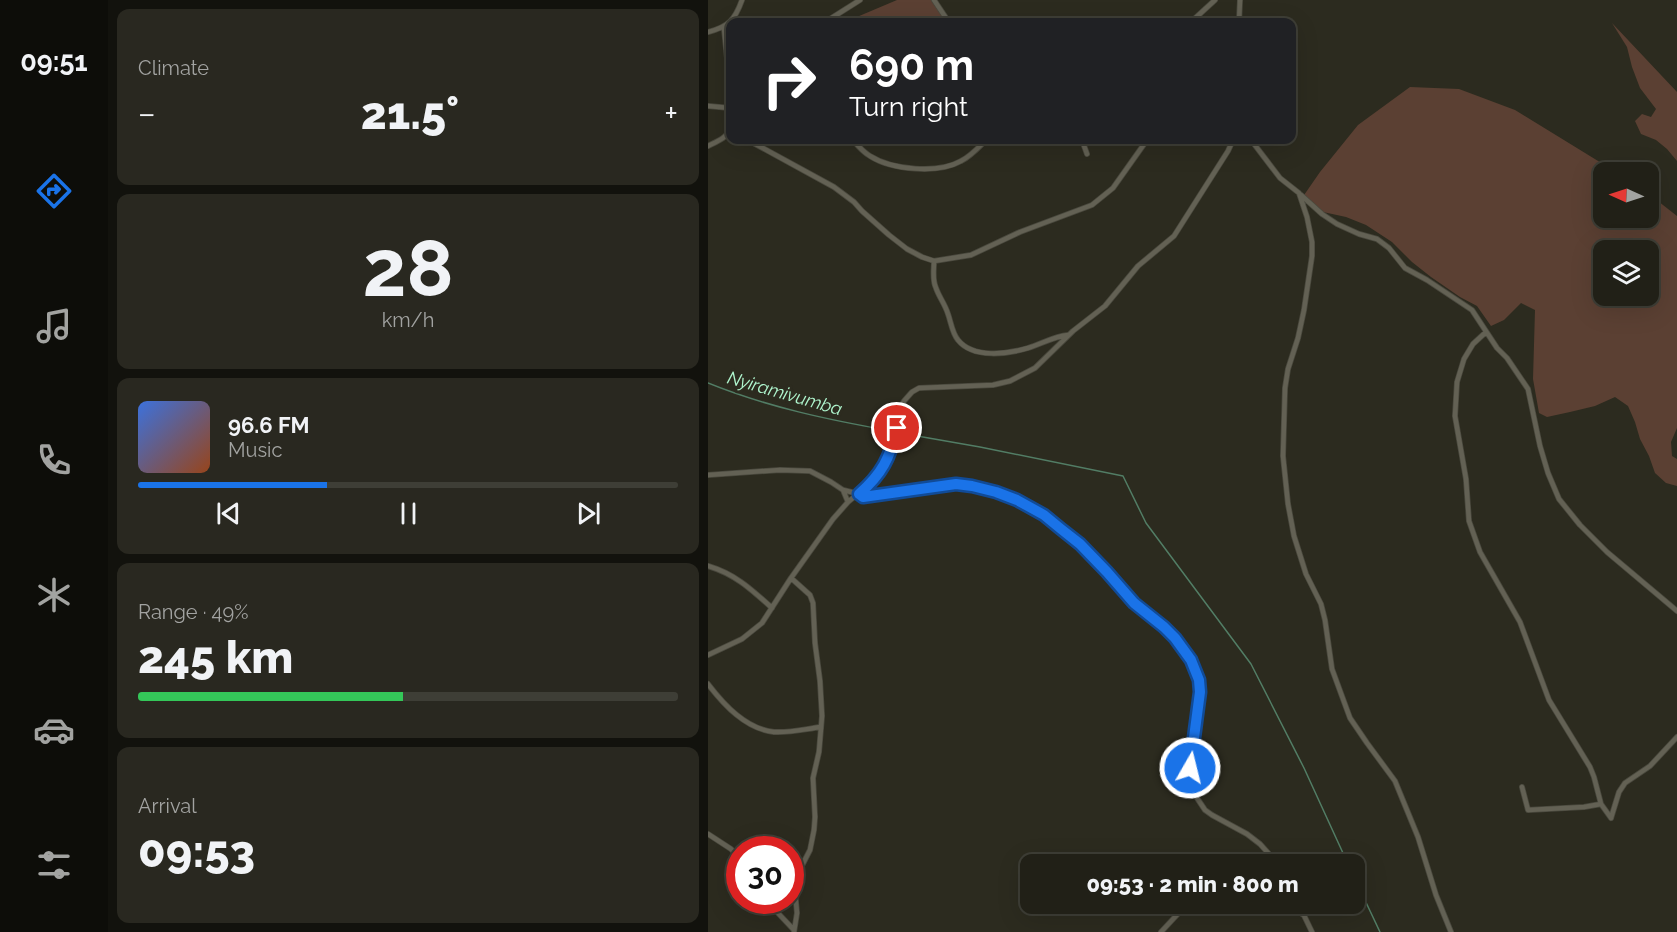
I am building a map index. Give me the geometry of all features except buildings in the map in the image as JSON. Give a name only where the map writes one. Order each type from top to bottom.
[{"type":"street","points":[[733,18],[742,0]]},
{"type":"street","points":[[832,18],[860,0]]},
{"type":"street","points":[[934,0],[946,18]]},
{"type":"street","points":[[1195,18],[1215,0]]},
{"type":"street","points":[[1239,18],[1240,0]]},
{"type":"street","points":[[708,32],[726,26]]},
{"type":"street","points":[[724,28],[726,43]]},
{"type":"street","points":[[708,106],[726,108]]},
{"type":"street","points":[[708,146],[726,135]]},
{"type":"street","points":[[755,144],[845,194],[907,249],[934,261],[963,257],[1020,232],[1092,205],[1113,188],[1144,144]]},
{"type":"street","points":[[857,144],[868,156],[886,164],[929,168],[942,168],[962,161],[982,144]]},
{"type":"street","points":[[1083,144],[1087,154]]},
{"type":"street","points":[[708,654],[742,639],[762,623],[826,529],[848,502],[873,482],[883,469],[896,434],[900,408],[912,392],[919,388],[989,386],[1010,381],[1035,368],[1068,335],[1105,306],[1138,266],[1174,236],[1231,144]]},
{"type":"street","points":[[1254,144],[1280,178],[1322,214],[1337,224],[1377,239],[1389,248],[1405,268],[1472,310],[1528,389],[1540,446],[1559,499],[1580,525],[1607,552],[1677,611]]},
{"type":"street","points":[[1299,193],[1312,242],[1304,310],[1285,388],[1282,456],[1290,521],[1302,563],[1323,612],[1329,659],[1350,718],[1395,781],[1418,837],[1450,932]]},
{"type":"street","points":[[934,261],[935,286],[946,308],[955,336],[968,349],[1002,353],[1027,349],[1068,335]]},
{"type":"street","points":[[1486,332],[1473,344],[1464,359],[1457,382],[1455,417],[1466,479],[1469,521],[1480,552],[1520,622],[1549,700],[1592,772],[1601,804],[1611,818],[1616,800],[1623,787],[1629,780],[1650,766],[1677,736]]},
{"type":"street","points":[[708,475],[780,470],[810,471],[843,490],[863,497],[956,484],[986,489],[1007,496],[1034,510],[1080,544],[1134,603],[1164,627],[1191,660],[1199,680],[1200,692],[1190,772],[1194,790],[1202,805],[1212,815],[1247,834],[1269,854]]},
{"type":"street","points":[[843,490],[848,502]]},
{"type":"street","points":[[708,566],[725,571],[740,580],[772,608]]},
{"type":"street","points":[[791,578],[810,595],[813,603],[821,693],[819,752],[813,778],[814,830],[810,850],[794,880],[797,913],[794,931]]},
{"type":"street","points":[[708,684],[740,717],[761,728],[781,732],[821,727]]},
{"type":"street","points":[[1522,787],[1528,810],[1601,804]]},
{"type":"street","points":[[708,834],[726,846]]},
{"type":"street","points":[[779,914],[794,931]]},
{"type":"street","points":[[1161,932],[1178,914]]},
{"type":"street","points":[[1302,914],[1312,932]]},
{"type":"shaded area","points":[[897,0],[931,0],[945,18],[854,18]]},
{"type":"shaded area","points":[[1612,23],[1677,92],[1677,161],[1656,140],[1641,134],[1635,121],[1642,114],[1651,117],[1656,109],[1640,88],[1627,47]]},
{"type":"shaded area","points":[[1410,87],[1459,89],[1515,110],[1600,162],[1593,162],[1593,228],[1659,228],[1659,202],[1677,216],[1677,428],[1671,442],[1672,456],[1677,459],[1677,486],[1666,483],[1655,473],[1628,406],[1615,397],[1595,406],[1547,417],[1539,413],[1533,379],[1535,310],[1521,303],[1504,320],[1491,326],[1477,306],[1431,277],[1392,242],[1366,225],[1346,217],[1323,212],[1302,198],[1358,125]]},
{"type":"waterway","name":"Nyiramivumba","points":[[708,383],[730,392],[798,412],[892,431]]},
{"type":"waterway","points":[[900,433],[1123,476],[1146,523],[1251,664],[1304,768],[1343,854]]},
{"type":"waterway","points":[[1365,900],[1380,932]]},
{"type":"route","points":[[897,428],[879,476],[859,494],[863,497],[889,495],[956,484],[986,489],[1017,500],[1044,515],[1080,544],[1137,606],[1155,618],[1175,638],[1191,660],[1199,680],[1199,706],[1190,768]]}]
